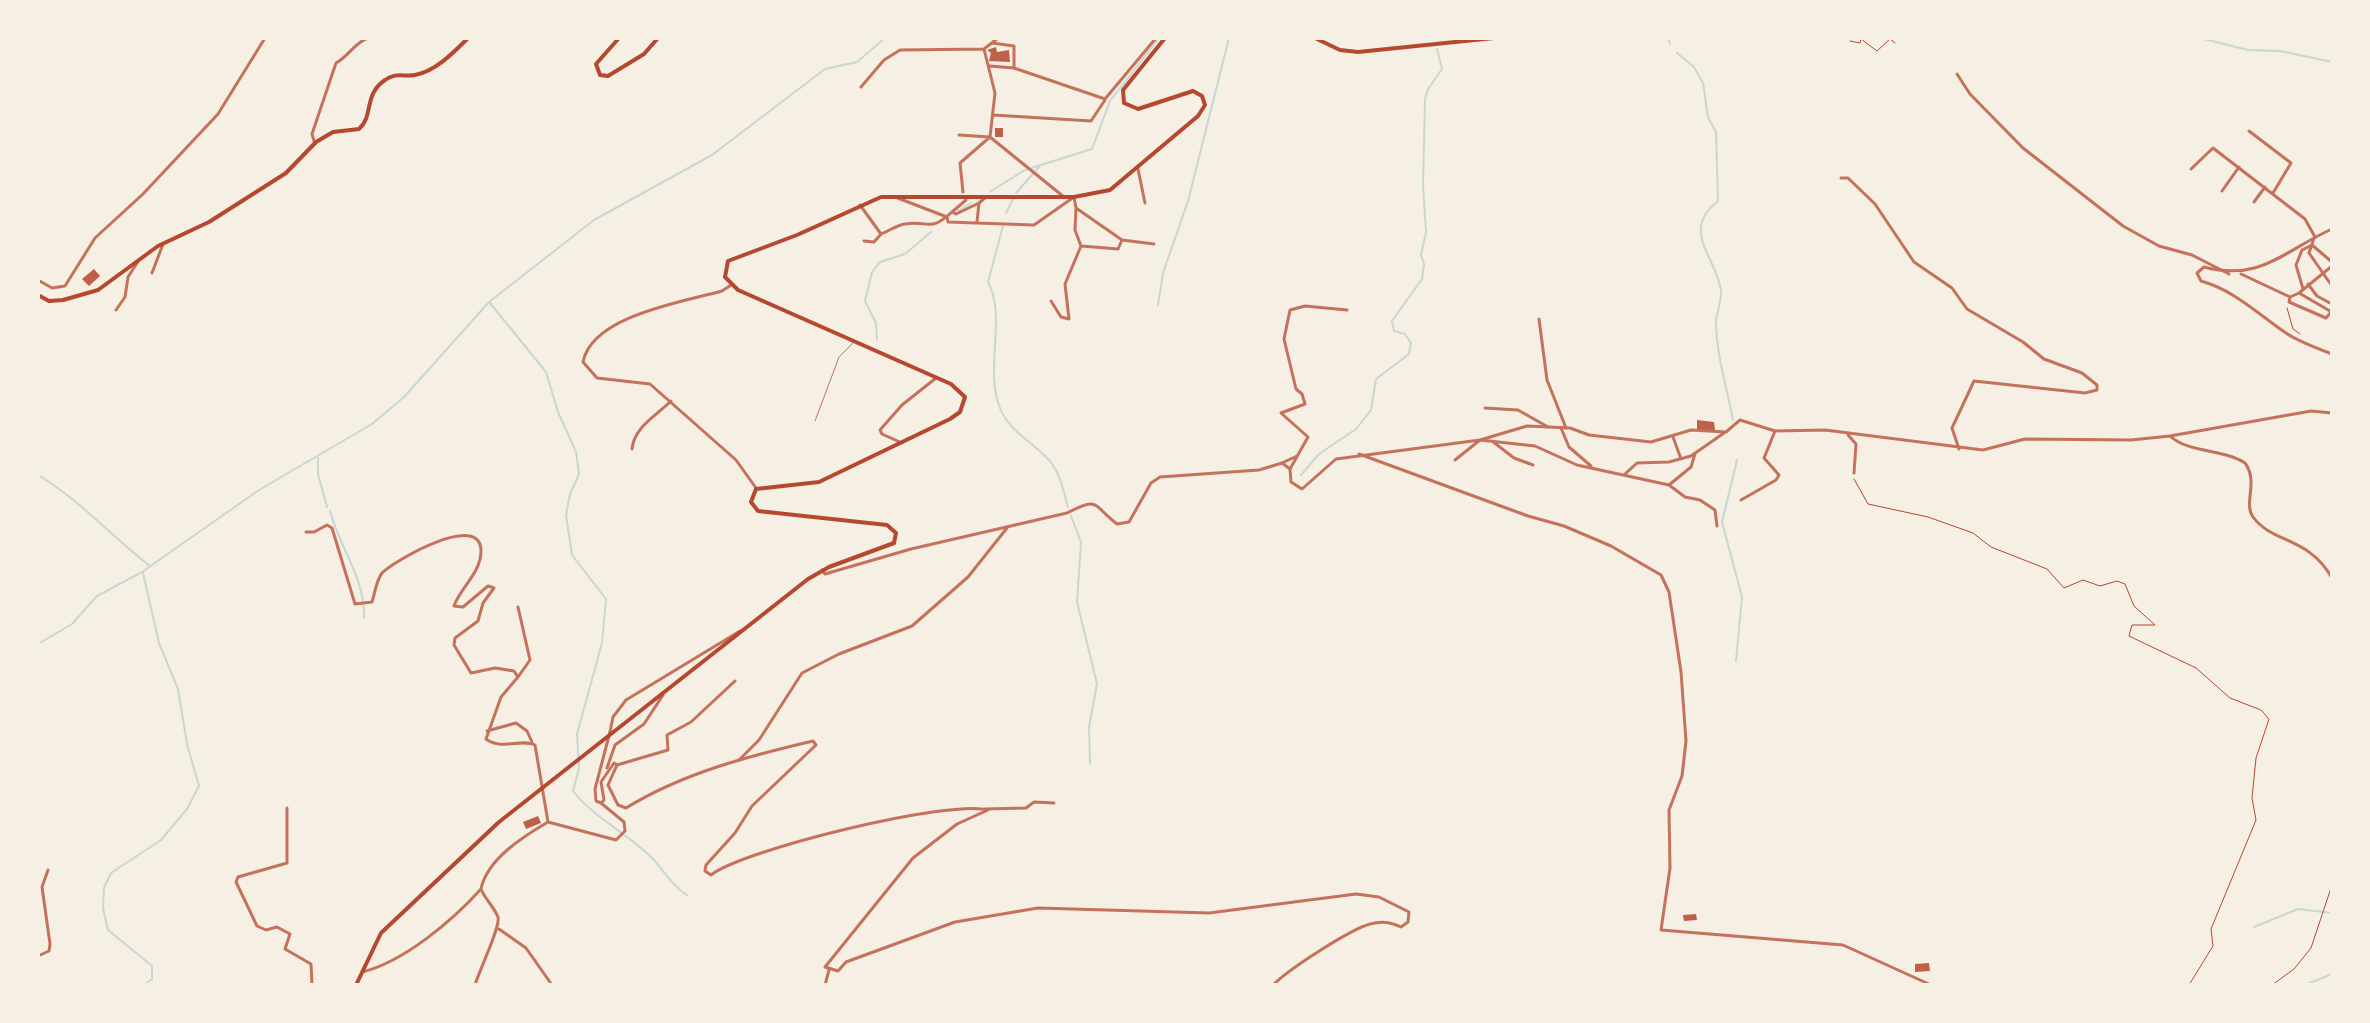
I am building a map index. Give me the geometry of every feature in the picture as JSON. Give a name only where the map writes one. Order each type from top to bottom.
[{"type":"main road","points":[[38,295],[49,301],[63,300],[98,290],[163,244],[209,222],[286,173],[315,144],[333,132],[359,129],[367,119],[367,101],[383,81],[398,73],[412,76],[429,70],[468,38]]},
{"type":"main road","points":[[619,38],[596,64],[600,75],[608,76],[644,54],[658,38]]},
{"type":"main road","points":[[356,985],[381,933],[544,783],[822,570],[890,547],[896,533],[887,525],[758,511],[751,502],[756,489],[819,482],[902,443],[960,412],[965,397],[959,389],[731,285],[724,269],[735,255],[797,235],[881,197],[1074,197],[1110,190],[1138,169],[1205,105],[1202,96],[1193,91],[1138,109],[1124,103],[1123,90],[1165,38]]},
{"type":"main road","points":[[1315,38],[1340,50],[1358,52],[1494,38]]},
{"type":"main road","points":[[206,985],[247,985]]},
{"type":"street","points":[[38,280],[52,288],[65,286],[95,238],[143,194],[218,114],[265,38]]},
{"type":"street","points":[[315,144],[312,134],[336,63],[348,57],[358,42],[368,38]]},
{"type":"street","points":[[861,87],[884,60],[900,50],[984,49],[998,38]]},
{"type":"street","points":[[993,115],[1091,121],[1105,99],[1156,38]]},
{"type":"street","points":[[992,43],[1014,46],[1014,68]]},
{"type":"street","points":[[963,192],[960,163],[990,137],[995,93],[984,49]]},
{"type":"street","points":[[990,66],[1014,68],[1105,99]]},
{"type":"street","points":[[1957,74],[1970,94],[2023,148],[2123,226],[2159,246],[2192,255],[2229,274]]},
{"type":"street","points":[[2249,131],[2291,163],[2273,193]]},
{"type":"street","points":[[959,135],[990,137],[1064,197]]},
{"type":"street","points":[[2191,169],[2210,148],[2305,219],[2315,237],[2309,253],[2332,286]]},
{"type":"street","points":[[2222,191],[2239,167]]},
{"type":"street","points":[[1138,169],[1145,203]]},
{"type":"street","points":[[1841,178],[1848,178],[1875,204],[1904,250],[1928,273],[1952,288],[1956,298],[1967,309],[2023,342],[2044,359],[2082,373],[2097,385],[2097,390],[2085,393],[1974,381],[1952,428],[1959,449]]},
{"type":"street","points":[[2254,202],[2265,187]]},
{"type":"street","points":[[895,197],[947,217],[948,222],[965,225],[1009,221],[1019,227],[1034,225],[1074,197],[1075,230],[1081,246],[1065,284],[1071,315],[1066,320],[1051,301]]},
{"type":"street","points":[[952,212],[956,214],[986,197]]},
{"type":"street","points":[[864,241],[874,242],[881,234],[904,224],[931,227],[966,200]]},
{"type":"street","points":[[976,223],[979,203]]},
{"type":"street","points":[[860,205],[881,234]]},
{"type":"street","points":[[1076,208],[1122,240],[1154,244]]},
{"type":"street","points":[[2332,229],[2241,274],[2204,267],[2197,273],[2201,281],[2216,285],[2250,306],[2288,335],[2332,354]]},
{"type":"street","points":[[1081,246],[1112,251],[1118,249],[1122,240]]},
{"type":"street","points":[[152,273],[163,244]]},
{"type":"street","points":[[2290,299],[2332,264],[2312,245]]},
{"type":"street","points":[[2303,289],[2296,265],[2297,256],[2312,245]]},
{"type":"street","points":[[116,310],[125,297],[128,277],[139,260]]},
{"type":"street","points":[[2241,274],[2332,321]]},
{"type":"street","points":[[2308,284],[2317,296],[2331,301],[2326,318]]},
{"type":"street","points":[[731,285],[722,291],[610,327],[590,342],[583,362],[597,378],[650,384],[736,460],[756,489]]},
{"type":"street","points":[[2299,293],[2330,311]]},
{"type":"street","points":[[1347,310],[1305,306],[1290,310],[1284,339],[1296,389],[1302,394],[1305,404],[1281,413],[1308,437],[1306,446],[1290,469],[1291,482],[1302,489],[1336,459],[1480,440],[1527,426],[1564,428],[1607,438],[1651,442],[1691,430],[1726,432]]},
{"type":"street","points":[[1539,319],[1547,380],[1569,447],[1591,466]]},
{"type":"street","points":[[902,443],[882,434],[880,430],[902,405],[936,378]]},
{"type":"street","points":[[632,449],[633,439],[648,420],[663,411],[671,401]]},
{"type":"street","points":[[1485,408],[1518,410],[1548,427]]},
{"type":"street","points":[[1625,474],[1637,463],[1681,459],[1695,454],[1740,420],[1775,431],[1825,430],[1983,450],[2025,439],[2131,440],[2311,411],[2332,413]]},
{"type":"street","points":[[1741,500],[1776,480],[1779,475],[1764,458],[1775,431]]},
{"type":"street","points":[[1848,435],[1856,444],[1854,473]]},
{"type":"street","points":[[2170,436],[2179,442],[2221,452],[2245,463],[2253,480],[2249,507],[2253,517],[2276,534],[2311,551],[2332,578]]},
{"type":"street","points":[[1673,437],[1681,459]]},
{"type":"street","points":[[1455,460],[1480,440],[1535,446],[1577,465],[1669,485],[1679,494],[1700,500],[1715,510],[1717,526]]},
{"type":"street","points":[[1492,441],[1514,458],[1533,465]]},
{"type":"street","points":[[1359,454],[1528,516],[1564,526],[1611,546],[1661,575],[1669,592],[1681,672],[1686,741],[1682,776],[1669,810],[1670,868],[1661,930],[1843,945],[1865,958],[1903,970],[1931,985]]},
{"type":"street","points":[[1669,485],[1691,467],[1695,454]]},
{"type":"street","points":[[822,570],[825,574],[919,547],[1067,513],[1085,502],[1095,503],[1117,524],[1124,524],[1129,522],[1151,483],[1160,477],[1259,470],[1297,456]]},
{"type":"street","points":[[1282,463],[1290,469]]},
{"type":"street","points":[[306,532],[314,532],[327,525],[332,528],[355,604],[360,605],[368,605],[379,577],[395,562],[457,533],[472,536],[479,541],[481,556],[470,582],[454,606],[463,607],[486,586],[494,588],[483,603],[478,621],[455,638],[454,645],[471,673],[499,668],[514,671],[518,677]]},
{"type":"street","points":[[739,760],[759,740],[802,673],[839,654],[912,626],[968,577],[1007,528]]},
{"type":"street","points":[[518,607],[530,660],[501,697],[486,732],[490,743],[512,746],[532,742]]},
{"type":"street","points":[[548,822],[616,840],[625,831],[624,822],[596,801],[595,789],[613,717],[626,700],[734,632],[743,630]]},
{"type":"street","points":[[607,768],[614,763],[617,765],[668,750],[667,735],[691,722],[735,681]]},
{"type":"street","points":[[601,803],[604,800],[601,782],[615,745],[644,724],[665,691]]},
{"type":"street","points":[[486,732],[516,723],[527,731],[540,755],[548,822]]},
{"type":"street","points":[[617,765],[608,785],[618,805],[626,808],[650,793],[725,762],[813,741],[816,745],[752,806],[735,833],[706,865],[705,871],[711,875],[726,864],[821,834],[927,813],[1054,803]]},
{"type":"street","points":[[287,808],[287,863],[236,879],[257,926],[266,930],[277,927],[290,934],[285,949],[311,964],[312,985]]},
{"type":"street","points":[[985,809],[986,813],[957,824],[913,858],[825,967],[838,971],[846,962],[955,922],[1038,908],[1209,913],[1356,894],[1379,897],[1409,912],[1408,922],[1401,927],[1390,922],[1368,925],[1286,972],[1273,985]]},
{"type":"street","points":[[362,972],[417,944],[459,913],[481,889],[501,856],[548,822]]},
{"type":"street","points":[[38,956],[49,951],[50,944],[42,887],[48,870]]},
{"type":"street","points":[[475,985],[484,953],[499,929],[499,920],[481,889]]},
{"type":"street","points":[[499,929],[526,948],[552,985]]},
{"type":"street","points":[[825,985],[829,970]]},
{"type":"lane","points":[[815,421],[839,357],[855,341]]},
{"type":"path","points":[[1850,41],[1860,43],[1861,39],[1877,51],[1890,39],[1895,43]]},
{"type":"path","points":[[2290,299],[2286,313],[2293,329]]},
{"type":"path","points":[[1854,473],[1855,486],[1868,504],[1928,517],[1973,533],[1991,547],[2047,569],[2064,588],[2083,580],[2100,586],[2117,581],[2125,584],[2134,606],[2155,625],[2132,625],[2129,636],[2196,668],[2230,698],[2261,710],[2269,719],[2256,758],[2252,798],[2256,820],[2211,929],[2213,946],[2189,985]]},
{"type":"path","points":[[2272,985],[2294,969],[2311,948],[2332,885]]},
{"type":"building","points":[[996,47],[997,52],[1009,50],[1010,62],[989,61],[991,53],[987,50]]},
{"type":"building","points":[[995,128],[1003,128],[1003,137],[995,137]]},
{"type":"building","points":[[94,269],[100,276],[89,286],[82,279]]},
{"type":"building","points":[[1697,420],[1714,422],[1715,430],[1697,430]]},
{"type":"building","points":[[538,816],[541,823],[526,829],[523,822]]},
{"type":"building","points":[[1696,914],[1697,920],[1684,921],[1683,915]]},
{"type":"building","points":[[1929,963],[1930,971],[1915,972],[1915,964]]},
{"type":"waterway","points":[[38,644],[72,624],[97,596],[142,572],[259,490],[372,424],[404,397],[489,302],[594,220],[712,155],[825,69],[857,62],[885,38]]},
{"type":"waterway","points":[[991,191],[1025,170],[1092,149],[1110,101],[1159,38]]},
{"type":"waterway","points":[[1158,305],[1163,273],[1188,201],[1229,38]]},
{"type":"waterway","points":[[1668,38],[1670,44]]},
{"type":"waterway","points":[[2200,38],[2248,50],[2280,51],[2332,62]]},
{"type":"waterway","points":[[1301,475],[1319,454],[1356,429],[1371,410],[1376,379],[1409,354],[1411,343],[1405,334],[1394,331],[1392,321],[1422,279],[1424,264],[1421,255],[1426,232],[1423,185],[1425,99],[1442,69],[1437,49]]},
{"type":"waterway","points":[[1677,53],[1694,67],[1703,83],[1708,117],[1716,132],[1718,201],[1707,212],[1701,233],[1721,290],[1716,333],[1733,420]]},
{"type":"waterway","points":[[1016,193],[1039,167]]},
{"type":"waterway","points":[[1006,213],[1013,199]]},
{"type":"waterway","points":[[958,211],[971,203]]},
{"type":"waterway","points":[[1003,226],[988,282],[996,311],[996,393],[1008,423],[1055,468],[1068,507]]},
{"type":"waterway","points":[[877,340],[876,323],[865,301],[872,272],[880,262],[905,254],[931,232]]},
{"type":"waterway","points":[[490,303],[546,372],[558,412],[576,452],[579,474],[570,494],[566,515],[572,555],[606,599],[602,643],[577,734],[579,768],[573,791],[591,810],[654,860],[688,896]]},
{"type":"waterway","points":[[318,458],[318,474],[327,507]]},
{"type":"waterway","points":[[1736,661],[1742,597],[1722,522],[1737,460]]},
{"type":"waterway","points":[[38,475],[68,496],[150,566]]},
{"type":"waterway","points":[[330,511],[361,589],[364,618]]},
{"type":"waterway","points":[[1071,516],[1081,542],[1077,602],[1097,684],[1089,727],[1090,764]]},
{"type":"waterway","points":[[143,573],[159,643],[178,689],[187,744],[199,786],[187,809],[161,840],[111,873],[104,888],[103,908],[108,930],[152,966],[152,979],[144,985]]},
{"type":"waterway","points":[[2254,927],[2298,909],[2332,913]]},
{"type":"waterway","points":[[2305,985],[2332,974]]}]
